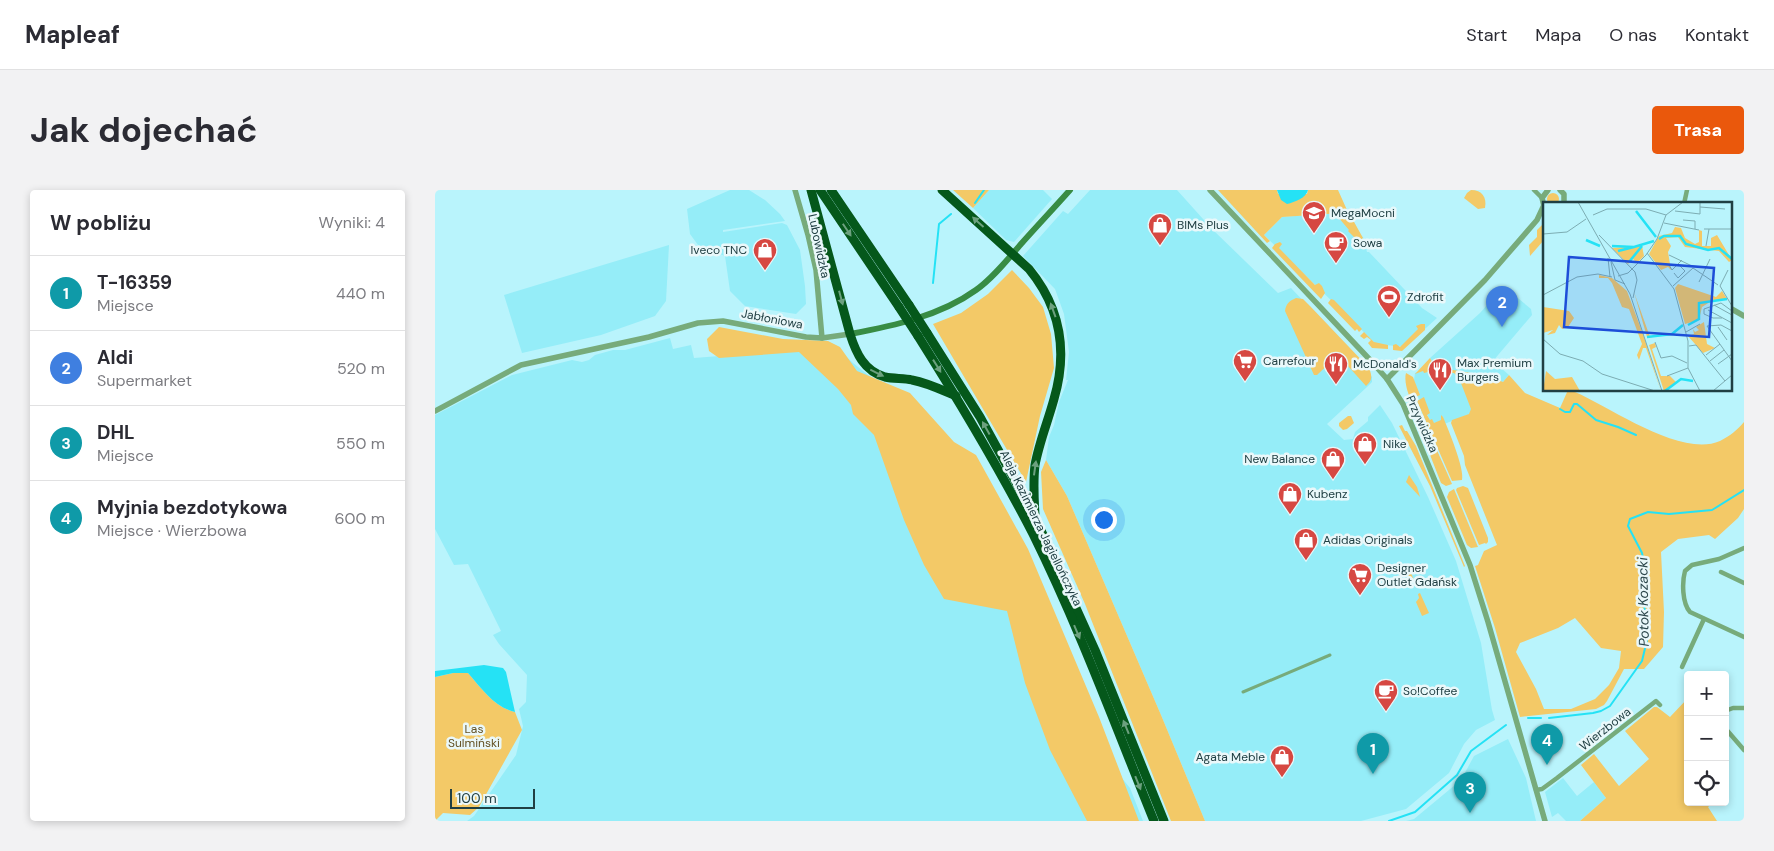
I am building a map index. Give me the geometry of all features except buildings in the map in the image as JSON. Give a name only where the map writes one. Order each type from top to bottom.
[{"type":"highway","points":[[811,190],[855,350],[861,361],[873,371],[885,377],[926,383],[956,396]]},
{"type":"highway","name":"Aleja Kazimierza Jagiellończyka","points":[[820,190],[904,306]]},
{"type":"highway","name":"Aleja Kazimierza Jagiellończyka","points":[[831,190],[923,335],[980,417],[1035,517],[1095,650],[1163,821]]},
{"type":"highway","points":[[942,190],[1013,254],[1039,281],[1057,323],[1061,347],[1060,376],[1035,465],[1035,517]]},
{"type":"highway","name":"Aleja Kazimierza Jagiellończyka","points":[[923,335],[1007,483],[1048,566],[1088,657],[1153,821]]},
{"type":"main road","name":"Jabłoniowa","points":[[851,334],[885,327],[927,314],[961,300],[989,279],[1069,190]]},
{"type":"street","name":"Lubowidzka","points":[[795,190],[816,270],[822,338]]},
{"type":"street","name":"Przywidzka","points":[[1210,190],[1387,379],[1403,404],[1470,565],[1545,821]]},
{"type":"street","points":[[1534,190],[1543,198]]},
{"type":"street","points":[[1544,202],[1543,198],[1548,190]]},
{"type":"street","points":[[1561,190],[1566,202]]},
{"type":"street","points":[[1387,379],[1465,301],[1537,220],[1543,207]]},
{"type":"street","points":[[1537,220],[1543,217]]},
{"type":"street","points":[[1731,309],[1744,316]]},
{"type":"street","name":"Jabłoniowa","points":[[435,411],[521,365],[649,337],[698,323],[723,321],[799,336],[822,338],[851,334]]},
{"type":"street","points":[[1744,548],[1719,560],[1692,565],[1685,571],[1684,579],[1687,608],[1690,612],[1744,637]]},
{"type":"street","points":[[1721,572],[1744,583]]},
{"type":"street","points":[[1682,667],[1704,619]]},
{"type":"street","points":[[1243,692],[1330,655]]},
{"type":"street","name":"Wierzbowa","points":[[1536,790],[1542,789],[1557,778],[1656,701],[1660,704]]},
{"type":"street","points":[[1729,710],[1744,708]]},
{"type":"street","points":[[1729,733],[1744,750]]},
{"type":"shaded area","name":"Iveco TNC","points":[[730,190],[749,190],[765,200],[785,221],[723,230],[723,232],[782,223],[787,225],[800,250],[805,286],[806,304],[796,314],[745,306],[730,291],[725,256],[698,245],[690,234],[687,209]]},
{"type":"shaded area","points":[[989,190],[1043,190],[1052,199],[1014,242],[1006,240],[973,208]]},
{"type":"shaded area","points":[[1090,190],[1177,190],[1212,229],[1278,293],[1291,288],[1351,351],[1372,377],[1372,382],[1327,424],[1344,440],[1353,439],[1355,432],[1368,421],[1368,417],[1380,405],[1392,423],[1428,497],[1456,561],[1481,643],[1495,720],[1476,730],[1464,744],[1449,773],[1406,809],[1361,821],[1205,821],[1067,496],[1046,460],[1049,437],[1054,425],[1059,402],[1068,380],[1066,380],[1069,352],[1064,314],[1055,289],[1023,256],[1063,211],[1068,214]]},
{"type":"shaded area","points":[[1277,190],[1308,190],[1297,201],[1287,204],[1281,200]]},
{"type":"shaded area","points":[[1349,212],[1360,234],[1369,244],[1366,248],[1367,252],[1422,308],[1437,318],[1405,347],[1376,344],[1264,235],[1282,217]]},
{"type":"shaded area","points":[[669,245],[666,301],[655,316],[601,335],[522,353],[504,295]]},
{"type":"shaded area","points":[[1501,289],[1504,292],[1507,289],[1531,309],[1532,315],[1493,361],[1509,375],[1503,382],[1489,376],[1475,412],[1434,428],[1413,387],[1415,373],[1434,366],[1430,358],[1480,313]]},
{"type":"shaded area","points":[[670,338],[673,349],[691,345],[694,358],[834,345],[853,363],[914,411],[1121,777],[1130,788],[1143,821],[467,821],[474,816],[516,755],[523,726],[519,709],[526,702],[527,675],[493,635],[501,631],[468,564],[454,565],[435,529],[435,415],[512,375],[572,360],[582,362],[589,360],[595,355],[613,350],[625,350]]},
{"type":"shaded area","points":[[484,665],[503,668],[506,672],[515,712],[495,702],[468,673],[453,673],[435,677],[435,671]]},
{"type":"shaded area","points":[[1508,739],[1526,778],[1536,821],[1406,821],[1414,819],[1461,780],[1474,756]]},
{"type":"shaded area","points":[[1563,778],[1577,796],[1594,782],[1606,798],[1580,821],[1566,821],[1558,813],[1552,817],[1545,792]]},
{"type":"green space","points":[[953,190],[989,190],[973,208]]},
{"type":"green space","points":[[1218,190],[1277,190],[1278,194],[1307,194],[1308,190],[1338,190],[1347,210],[1342,213],[1282,217],[1264,235],[1270,241],[1267,243]]},
{"type":"green space","points":[[1471,190],[1478,191],[1483,195],[1485,208],[1478,209],[1464,198]]},
{"type":"green space","points":[[1551,193],[1555,193],[1559,197],[1558,202],[1547,201],[1547,197]]},
{"type":"green space","points":[[1349,213],[1363,238],[1359,242],[1338,217]]},
{"type":"green space","points":[[1543,224],[1543,241],[1530,256],[1529,245],[1537,237],[1537,230]]},
{"type":"green space","points":[[1280,242],[1282,244],[1279,248],[1315,285],[1319,283],[1322,286],[1325,293],[1321,299],[1272,248]]},
{"type":"green space","points":[[1012,270],[1043,307],[1051,334],[1054,368],[1040,416],[1026,482],[933,324],[961,313],[988,294]]},
{"type":"green space","points":[[1296,298],[1303,299],[1369,368],[1371,378],[1366,386],[1338,355],[1317,375],[1314,375],[1285,311],[1288,303]]},
{"type":"green space","points":[[1331,299],[1362,329],[1359,332],[1357,329],[1355,331],[1328,303]]},
{"type":"green space","points":[[1425,324],[1425,330],[1402,351],[1393,350],[1393,345],[1396,344],[1400,347],[1418,329],[1416,326]]},
{"type":"green space","points":[[719,327],[783,339],[828,341],[840,347],[857,371],[910,393],[954,442],[976,455],[1028,549],[1099,717],[1139,821],[1087,821],[1050,750],[1025,683],[1007,611],[944,599],[924,565],[904,520],[874,435],[853,414],[851,405],[838,389],[799,352],[719,358],[709,351],[707,339]]},
{"type":"green space","points":[[1364,332],[1374,342],[1388,345],[1388,349],[1372,348],[1368,343],[1371,340],[1360,336]]},
{"type":"green space","points":[[1430,358],[1435,367],[1489,376],[1503,382],[1509,375],[1525,393],[1560,408],[1568,391],[1572,391],[1647,429],[1686,443],[1704,444],[1720,441],[1733,433],[1744,422],[1744,509],[1738,518],[1715,539],[1709,535],[1678,539],[1661,552],[1664,612],[1663,647],[1644,669],[1624,669],[1604,705],[1596,709],[1520,717],[1475,566],[1478,565],[1484,551],[1497,545],[1465,465],[1464,456],[1451,423],[1452,420],[1469,414],[1471,409],[1459,378],[1454,373],[1450,373],[1447,376],[1442,373],[1432,377],[1432,380],[1428,372],[1424,373],[1423,371],[1415,374]],"holes":[[[1575,618],[1601,648],[1621,651],[1619,668],[1609,685],[1595,699],[1571,709],[1544,709],[1536,689],[1516,652],[1520,643],[1558,628]]]},
{"type":"green space","points":[[1406,373],[1413,377],[1420,395],[1411,399],[1406,386]]},
{"type":"green space","points":[[1407,396],[1411,401],[1415,401],[1452,484],[1446,486],[1441,483]]},
{"type":"green space","points":[[1424,397],[1430,413],[1427,415],[1430,420],[1432,419],[1434,423],[1441,420],[1441,415],[1443,417],[1459,458],[1462,480],[1452,481],[1417,401]]},
{"type":"green space","points":[[1348,416],[1351,416],[1354,423],[1343,430],[1339,423]]},
{"type":"green space","points":[[1402,425],[1416,446],[1464,567],[1430,486],[1399,426]]},
{"type":"green space","points":[[1046,460],[1067,496],[1205,821],[1171,821],[1085,604],[1043,509],[1041,472]]},
{"type":"green space","points":[[1409,475],[1417,487],[1420,497],[1406,482]]},
{"type":"green space","points":[[1463,486],[1468,488],[1488,538],[1486,544],[1479,545],[1456,490]]},
{"type":"green space","points":[[1454,489],[1478,547],[1471,548],[1467,545],[1447,497],[1449,492]]},
{"type":"green space","points":[[1407,564],[1414,580],[1409,576],[1405,576],[1401,566]]},
{"type":"green space","points":[[1420,593],[1429,613],[1422,616],[1416,602]]},
{"type":"green space","name":"Las Sulmiński","points":[[453,673],[468,673],[495,702],[515,712],[522,730],[479,807],[470,815],[443,813],[435,821],[435,677]]},
{"type":"green space","points":[[1684,702],[1684,806],[1709,806],[1708,807],[1717,821],[1580,821],[1606,798],[1581,765],[1594,754],[1619,786],[1649,759],[1625,731],[1654,707],[1657,707],[1670,717]]},
{"type":"waterway","points":[[975,203],[984,190]]},
{"type":"waterway","points":[[933,283],[939,224],[951,214]]},
{"type":"waterway","points":[[1560,409],[1570,412],[1574,404],[1577,404],[1596,420],[1636,435]]},
{"type":"waterway","name":"Potok Kozacki","points":[[1549,718],[1593,713],[1610,706],[1642,661],[1647,640],[1641,584],[1645,570],[1642,553],[1628,526],[1630,519],[1648,512],[1669,514],[1712,510],[1744,490]]},
{"type":"waterway","name":"Potok Kozacki","points":[[1528,718],[1541,718]]},
{"type":"waterway","name":"Potok Kozacki","points":[[1389,821],[1415,812],[1457,775],[1471,751],[1506,725]]},
{"type":"place","name":"MegaMocni","points":[[1314,234]]},
{"type":"place","name":"BIMs Plus","points":[[1160,246]]},
{"type":"place","name":"Sowa","points":[[1336,264]]},
{"type":"place","name":"Iveco TNC","points":[[765,271]]},
{"type":"place","name":"Zdrofit","points":[[1389,318]]},
{"type":"place","name":"Aldi","points":[[1502,327]]},
{"type":"place","name":"Carrefour","points":[[1245,382]]},
{"type":"place","name":"McDonald's","points":[[1336,385]]},
{"type":"place","name":"Max Premium Burgers","points":[[1440,391]]},
{"type":"place","name":"Nike","points":[[1365,465]]},
{"type":"place","name":"New Balance","points":[[1333,480]]},
{"type":"place","name":"Kubenz","points":[[1290,515]]},
{"type":"place","name":"Adidas Originals","points":[[1306,561]]},
{"type":"place","name":"Designer Outlet Gdańsk","points":[[1360,596]]},
{"type":"place","name":"So!Coffee","points":[[1386,712]]},
{"type":"place","name":"Myjnia bezdotykowa","points":[[1547,765]]},
{"type":"place","name":"T-16359","points":[[1373,774]]},
{"type":"place","name":"Agata Meble","points":[[1282,778]]},
{"type":"place","name":"DHL","points":[[1470,813]]}]
